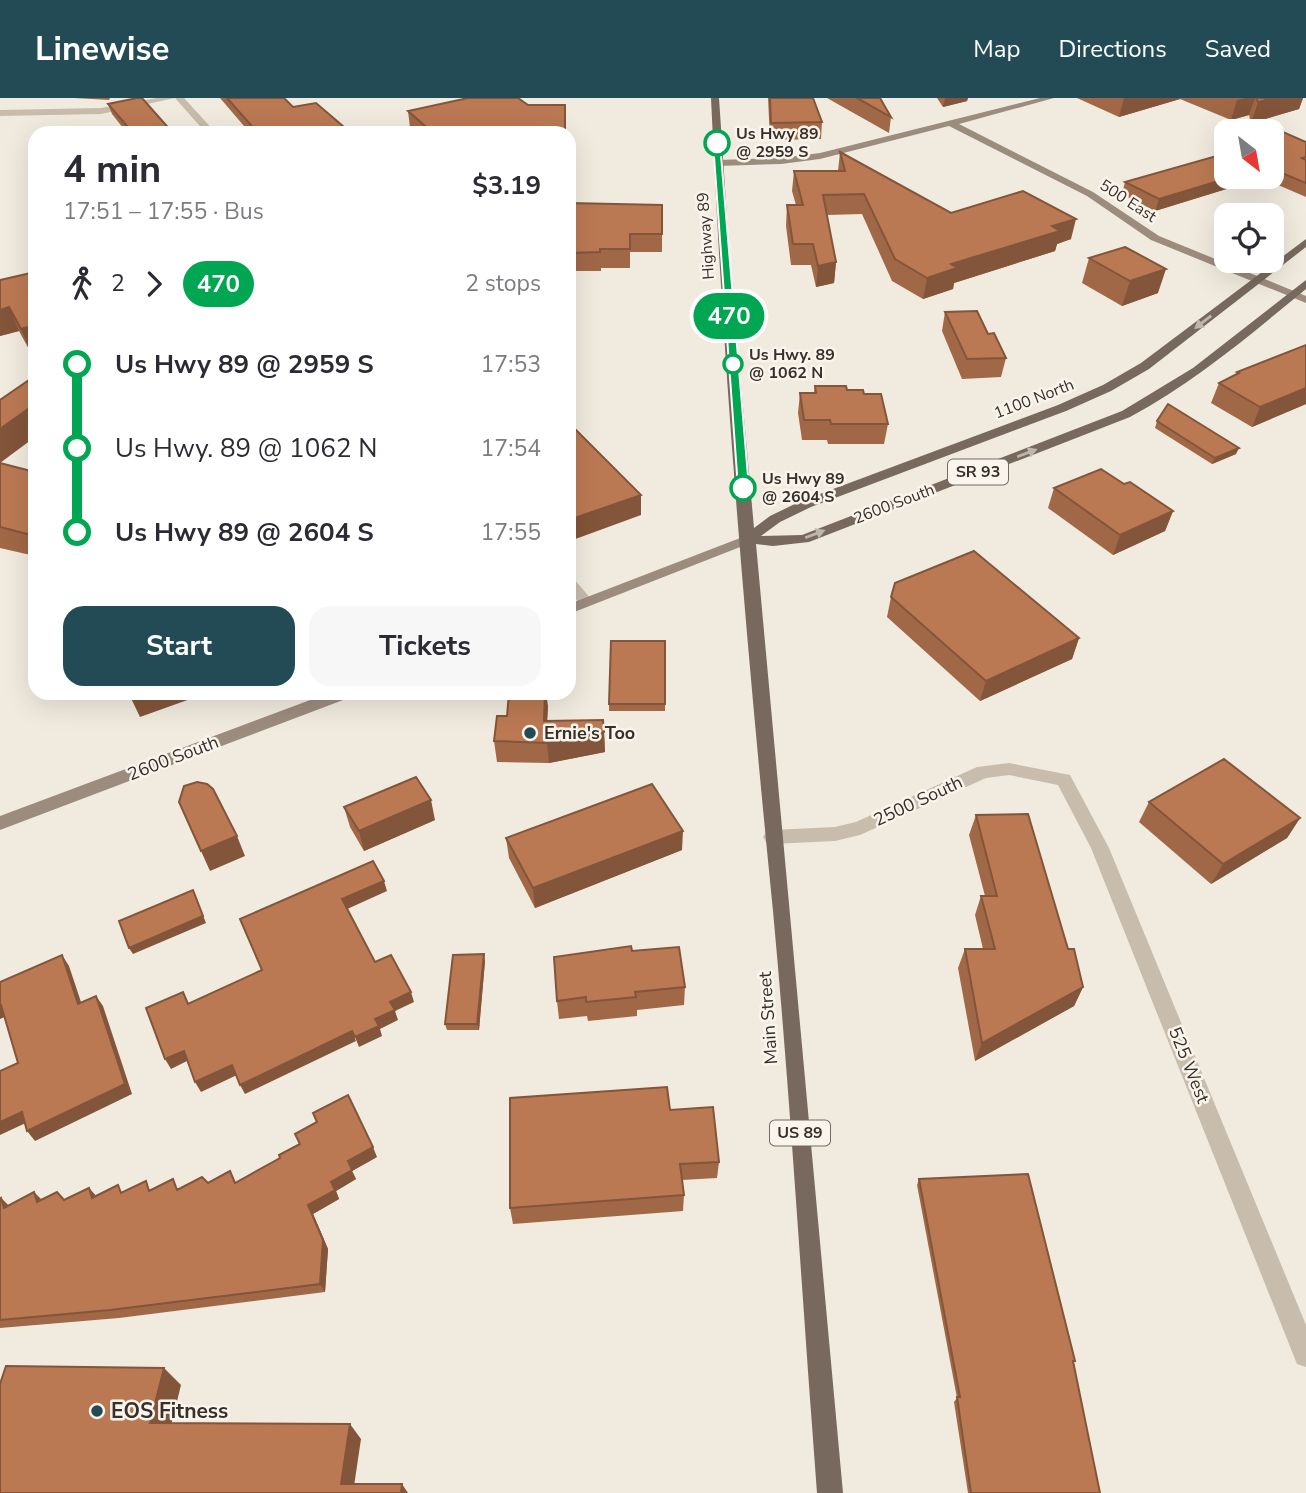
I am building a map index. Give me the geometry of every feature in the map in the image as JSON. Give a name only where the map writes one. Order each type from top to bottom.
[{"type":"main road","name":"Highway 89","points":[[715,98],[748,539]]},
{"type":"main road","name":"1100 North","points":[[748,539],[775,519],[812,501],[1062,408],[1107,388],[1145,366],[1306,242]]},
{"type":"main road","name":"2600 South","points":[[748,539],[773,542],[804,539],[1126,414],[1188,377],[1306,284]]},
{"type":"main road","name":"Main Street","points":[[748,539],[830,1493]]},
{"type":"street","points":[[0,113],[101,111],[171,98]]},
{"type":"street","points":[[180,98],[205,126]]},
{"type":"street","points":[[718,163],[810,158],[1050,98]]},
{"type":"street","name":"500 East","points":[[950,123],[1080,189],[1155,237],[1306,300]]},
{"type":"street","name":"2600 South","points":[[576,606],[748,539]]},
{"type":"street","points":[[576,590],[586,602]]},
{"type":"street","name":"2600 South","points":[[0,823],[326,700]]},
{"type":"street","name":"2500 South","points":[[772,838],[835,834],[860,828],[983,772],[1009,769],[1064,780]]},
{"type":"street","name":"525 West","points":[[1064,780],[1100,848],[1306,1355]]},
{"type":"building","points":[[142,98],[167,126],[127,126],[108,104]]},
{"type":"building","points":[[227,98],[284,98],[293,107],[316,103],[343,126],[252,126]]},
{"type":"building","points":[[468,98],[518,98],[528,105],[565,105],[565,126],[425,126],[408,111]]},
{"type":"building","points":[[770,98],[813,98],[822,122],[771,123]]},
{"type":"building","points":[[857,98],[880,98],[891,117]]},
{"type":"building","points":[[1256,98],[1273,98],[1258,102]]},
{"type":"building","points":[[1284,132],[1306,142],[1306,157],[1302,158],[1306,160],[1306,183],[1284,174]]},
{"type":"building","points":[[840,152],[951,213],[1023,191],[1076,219],[1052,226],[1060,231],[951,264],[957,268],[927,278],[895,259],[864,194],[823,195],[836,262],[818,266],[813,244],[793,244],[787,205],[803,205],[794,171],[845,171]]},
{"type":"building","points":[[1214,157],[1214,182],[1159,199],[1125,182]]},
{"type":"building","points":[[576,203],[662,205],[662,234],[630,234],[630,249],[600,249],[600,252],[576,253]]},
{"type":"building","points":[[1125,247],[1166,269],[1130,281],[1089,258]]},
{"type":"building","points":[[28,274],[28,327],[21,329],[9,307],[0,310],[0,280]]},
{"type":"building","points":[[977,311],[988,334],[994,333],[1006,358],[967,359],[945,312]]},
{"type":"building","points":[[1306,345],[1306,388],[1260,407],[1219,383],[1239,373],[1237,372]]},
{"type":"building","points":[[28,381],[28,409],[0,429],[0,400]]},
{"type":"building","points":[[815,386],[846,386],[847,390],[863,390],[864,394],[881,394],[888,424],[831,424],[830,420],[804,420],[800,393],[816,393]]},
{"type":"building","points":[[1168,404],[1239,448],[1215,458],[1157,421]]},
{"type":"building","points":[[576,430],[641,495],[576,518]]},
{"type":"building","points":[[0,463],[28,470],[28,534],[0,527]]},
{"type":"building","points":[[1101,469],[1124,484],[1130,482],[1173,511],[1120,535],[1054,488]]},
{"type":"building","points":[[974,551],[1079,638],[986,681],[891,597],[895,583]]},
{"type":"building","points":[[611,641],[665,641],[665,704],[609,704]]},
{"type":"building","points":[[508,700],[545,700],[544,721],[603,720],[604,732],[547,743],[494,741],[497,716],[507,716]]},
{"type":"building","points":[[1224,759],[1300,818],[1223,864],[1149,802]]},
{"type":"building","points":[[416,777],[431,800],[359,831],[344,807]]},
{"type":"building","points":[[197,782],[207,784],[213,789],[237,836],[201,851],[179,802],[184,786]]},
{"type":"building","points":[[652,784],[683,831],[533,888],[506,838]]},
{"type":"building","points":[[1028,814],[1068,949],[1074,949],[1083,987],[982,1043],[965,949],[995,949],[981,896],[997,896],[976,815]]},
{"type":"building","points":[[373,861],[384,881],[342,899],[375,962],[391,955],[411,992],[390,1002],[395,1010],[375,1019],[379,1026],[355,1037],[352,1031],[240,1085],[232,1065],[195,1082],[184,1051],[165,1059],[146,1008],[183,992],[188,1004],[262,970],[240,919]]},
{"type":"building","points":[[193,890],[203,916],[129,948],[119,921]]},
{"type":"building","points":[[631,946],[632,951],[679,947],[685,987],[635,992],[636,997],[586,1002],[586,997],[557,1001],[554,957]]},
{"type":"building","points":[[484,954],[477,1024],[445,1024],[453,955]]},
{"type":"building","points":[[62,955],[78,1004],[96,996],[125,1084],[27,1131],[22,1112],[0,1122],[0,1071],[18,1063],[0,1005],[0,982]]},
{"type":"building","points":[[667,1087],[670,1110],[713,1107],[719,1162],[680,1164],[684,1195],[510,1208],[510,1098]]},
{"type":"building","points":[[348,1095],[373,1147],[348,1161],[352,1170],[331,1182],[335,1190],[308,1205],[323,1240],[320,1284],[110,1310],[0,1320],[1,1198],[4,1208],[34,1192],[37,1202],[57,1192],[64,1200],[89,1188],[92,1198],[118,1185],[121,1193],[146,1181],[149,1191],[173,1179],[177,1190],[202,1177],[208,1183],[230,1171],[235,1183],[300,1144],[295,1134],[317,1122],[313,1113]]},
{"type":"building","points":[[1028,1174],[1075,1361],[1100,1493],[971,1493],[957,1397],[960,1397],[919,1179]]},
{"type":"building","name":"EOS Fitness","points":[[6,1366],[164,1368],[150,1423],[350,1424],[341,1484],[402,1484],[401,1493],[0,1493],[0,1384]]},
{"type":"bus line","name":"470","points":[[717,143],[743,488]]},
{"type":"place","name":"Us Hwy 89 @ 2959 S","points":[[717,143]]},
{"type":"place","name":"Us Hwy. 89 @ 1062 N","points":[[733,364]]},
{"type":"place","name":"Us Hwy 89 @ 2604 S","points":[[743,488]]},
{"type":"place","name":"Ernie's Too","points":[[530,733]]},
{"type":"place","name":"EOS Fitness","points":[[97,1411]]}]
